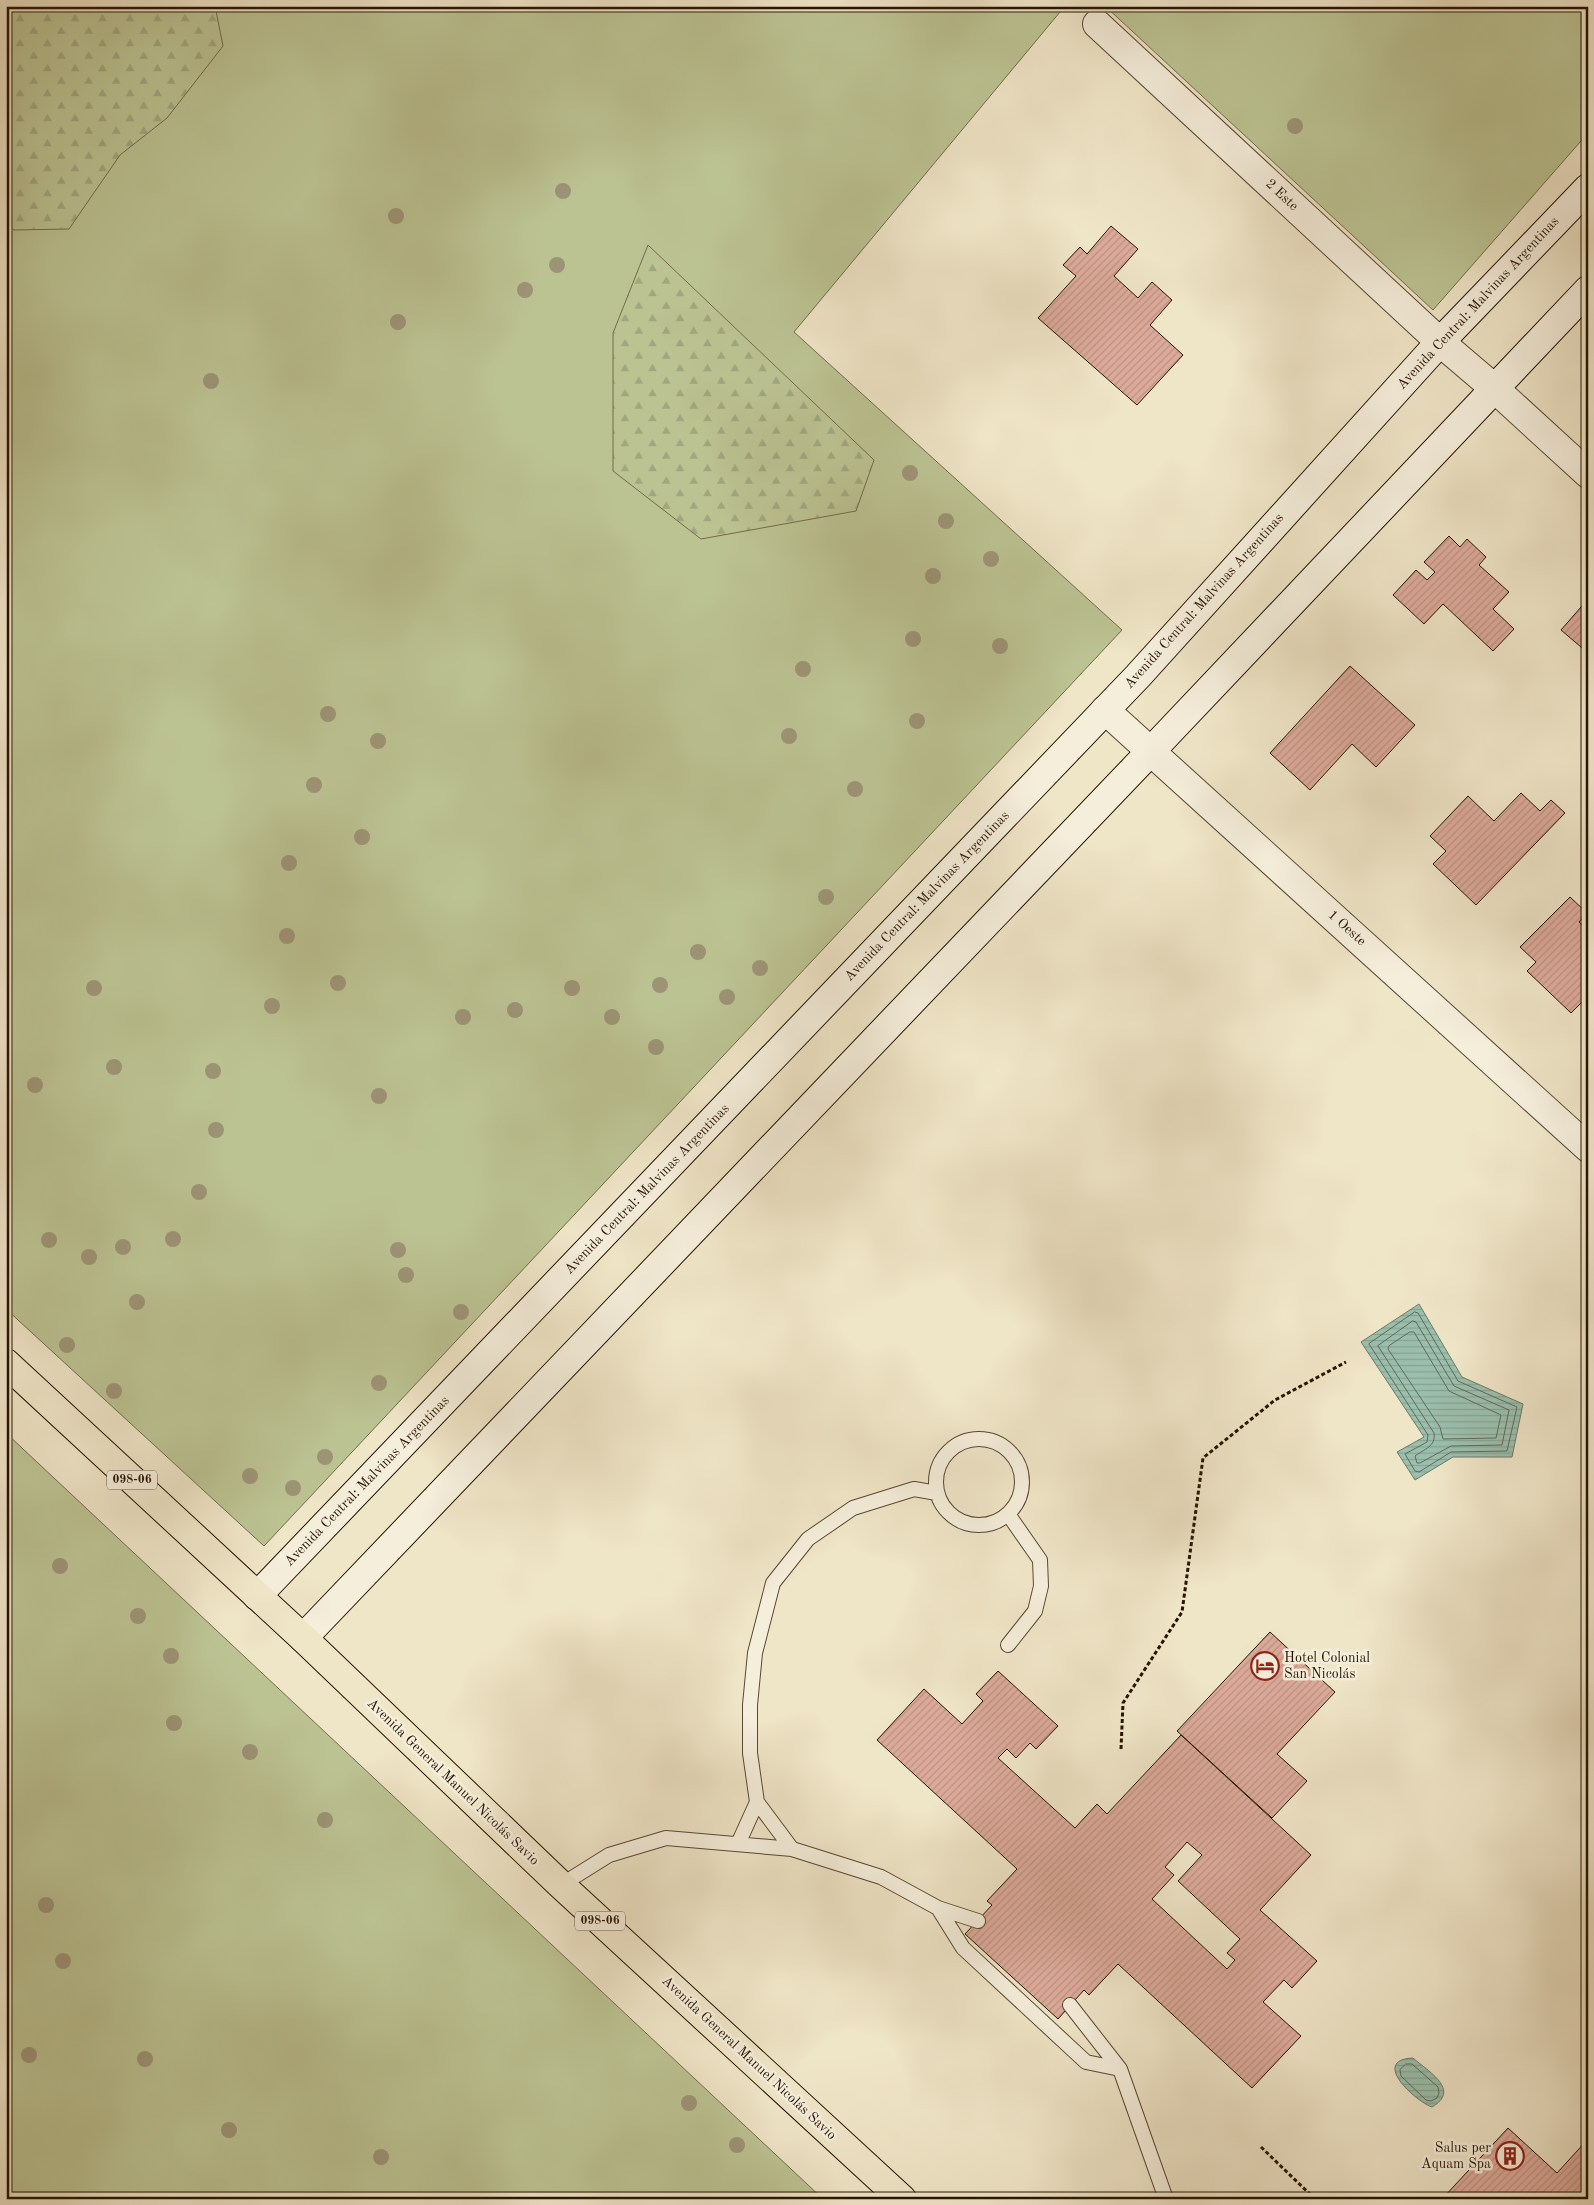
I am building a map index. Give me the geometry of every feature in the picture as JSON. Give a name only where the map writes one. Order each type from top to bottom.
[{"type":"main road","name":"2 Este","points":[[1097,24],[1440,342],[1468,364],[1588,474]]},
{"type":"main road","name":"Avenida Central: Malvinas Argentinas","points":[[257,1596],[1105,710],[1440,342],[1588,188]]},
{"type":"main road","points":[[303,1638],[1152,750],[1588,290]]},
{"type":"main road","name":"1 Oeste","points":[[1105,710],[1152,750],[1588,1148]]},
{"type":"main road","name":"Avenida General Manuel Nicolás Savio","points":[[6,1363],[303,1638],[561,1885],[902,2199]]},
{"type":"lane","points":[[969,1440],[991,1440],[1011,1452],[1021,1472],[1020,1494],[1016,1505],[1008,1514],[988,1524],[966,1523],[948,1512],[937,1493],[937,1470],[949,1451],[969,1440]]},
{"type":"lane","points":[[792,1849],[757,1802],[750,1753],[750,1705],[755,1653],[773,1583],[808,1539],[853,1508],[914,1489],[937,1493]]},
{"type":"lane","points":[[1008,1514],[1040,1560],[1041,1586],[1035,1611],[1008,1645]]},
{"type":"lane","points":[[738,1844],[757,1802]]},
{"type":"lane","points":[[561,1885],[609,1855],[666,1838],[738,1844],[792,1849],[881,1877],[938,1908],[978,1921]]},
{"type":"lane","points":[[938,1908],[963,1948],[1086,2062],[1120,2069]]},
{"type":"lane","points":[[1070,2005],[1120,2069],[1166,2199]]},
{"type":"path","points":[[1121,1749],[1123,1703],[1182,1612],[1203,1458],[1275,1400],[1346,1362]]},
{"type":"path","points":[[1262,2147],[1315,2199]]},
{"type":"green space","points":[[6,6],[1065,6],[794,332],[1122,630],[264,1546],[6,1309]]},
{"type":"green space","points":[[6,6],[215,6],[223,46],[167,118],[120,155],[69,229],[14,230],[6,225]]},
{"type":"green space","points":[[1105,6],[1588,6],[1588,133],[1433,310]]},
{"type":"green space","points":[[648,245],[874,460],[856,511],[701,539],[613,471],[613,333]]},
{"type":"green space","points":[[6,1433],[823,2199],[6,2199]]},
{"type":"water","points":[[1419,1304],[1462,1377],[1523,1404],[1512,1457],[1453,1457],[1415,1480],[1397,1452],[1424,1437],[1361,1342]]},
{"type":"water","points":[[1413,2058],[1434,2075],[1443,2088],[1444,2094],[1440,2101],[1432,2107],[1407,2089],[1396,2073],[1395,2066],[1401,2060]]},
{"type":"building","points":[[1111,226],[1138,249],[1114,276],[1138,298],[1152,282],[1172,300],[1150,325],[1183,355],[1137,405],[1038,318],[1076,276],[1063,265],[1080,247],[1087,254]]},
{"type":"building","points":[[1449,536],[1460,547],[1467,539],[1486,557],[1479,565],[1509,592],[1493,609],[1514,629],[1493,651],[1443,604],[1424,624],[1393,595],[1416,570],[1427,580],[1435,572],[1424,562]]},
{"type":"building","points":[[1588,599],[1588,653],[1561,630]]},
{"type":"building","points":[[1350,666],[1415,725],[1376,767],[1352,744],[1310,790],[1270,753]]},
{"type":"building","points":[[1521,793],[1540,811],[1551,800],[1565,813],[1476,905],[1433,864],[1446,851],[1430,836],[1468,796],[1494,821]]},
{"type":"building","points":[[1570,897],[1587,913],[1579,922],[1588,930],[1588,996],[1571,1013],[1527,971],[1536,962],[1520,947]]},
{"type":"building","points":[[1270,1632],[1335,1692],[1277,1754],[1307,1781],[1272,1818],[1177,1731]]},
{"type":"building","points":[[998,1671],[1058,1726],[1036,1749],[1030,1743],[1016,1758],[1007,1749],[998,1758],[1075,1828],[1097,1804],[1107,1814],[1181,1735],[1311,1855],[1260,1910],[1317,1961],[1292,1988],[1284,1980],[1263,2002],[1301,2036],[1252,2088],[1118,1964],[1089,1995],[1084,1990],[1058,2019],[965,1934],[992,1905],[987,1901],[1017,1869],[877,1740],[924,1689],[962,1724],[983,1701],[976,1694]],"holes":[[[1187,1842],[1202,1855],[1178,1881],[1240,1939],[1227,1953],[1235,1960],[1227,1969],[1152,1899],[1174,1875],[1165,1867]]]},
{"type":"building","name":"Salus per Aquam Spa","points":[[1508,2128],[1557,2173],[1588,2139],[1588,2199],[1442,2199]]},
{"type":"place","name":"Hotel Colonial San Nicolás","points":[[1265,1666]]},
{"type":"place","name":"Salus per Aquam Spa","points":[[1510,2156]]}]
